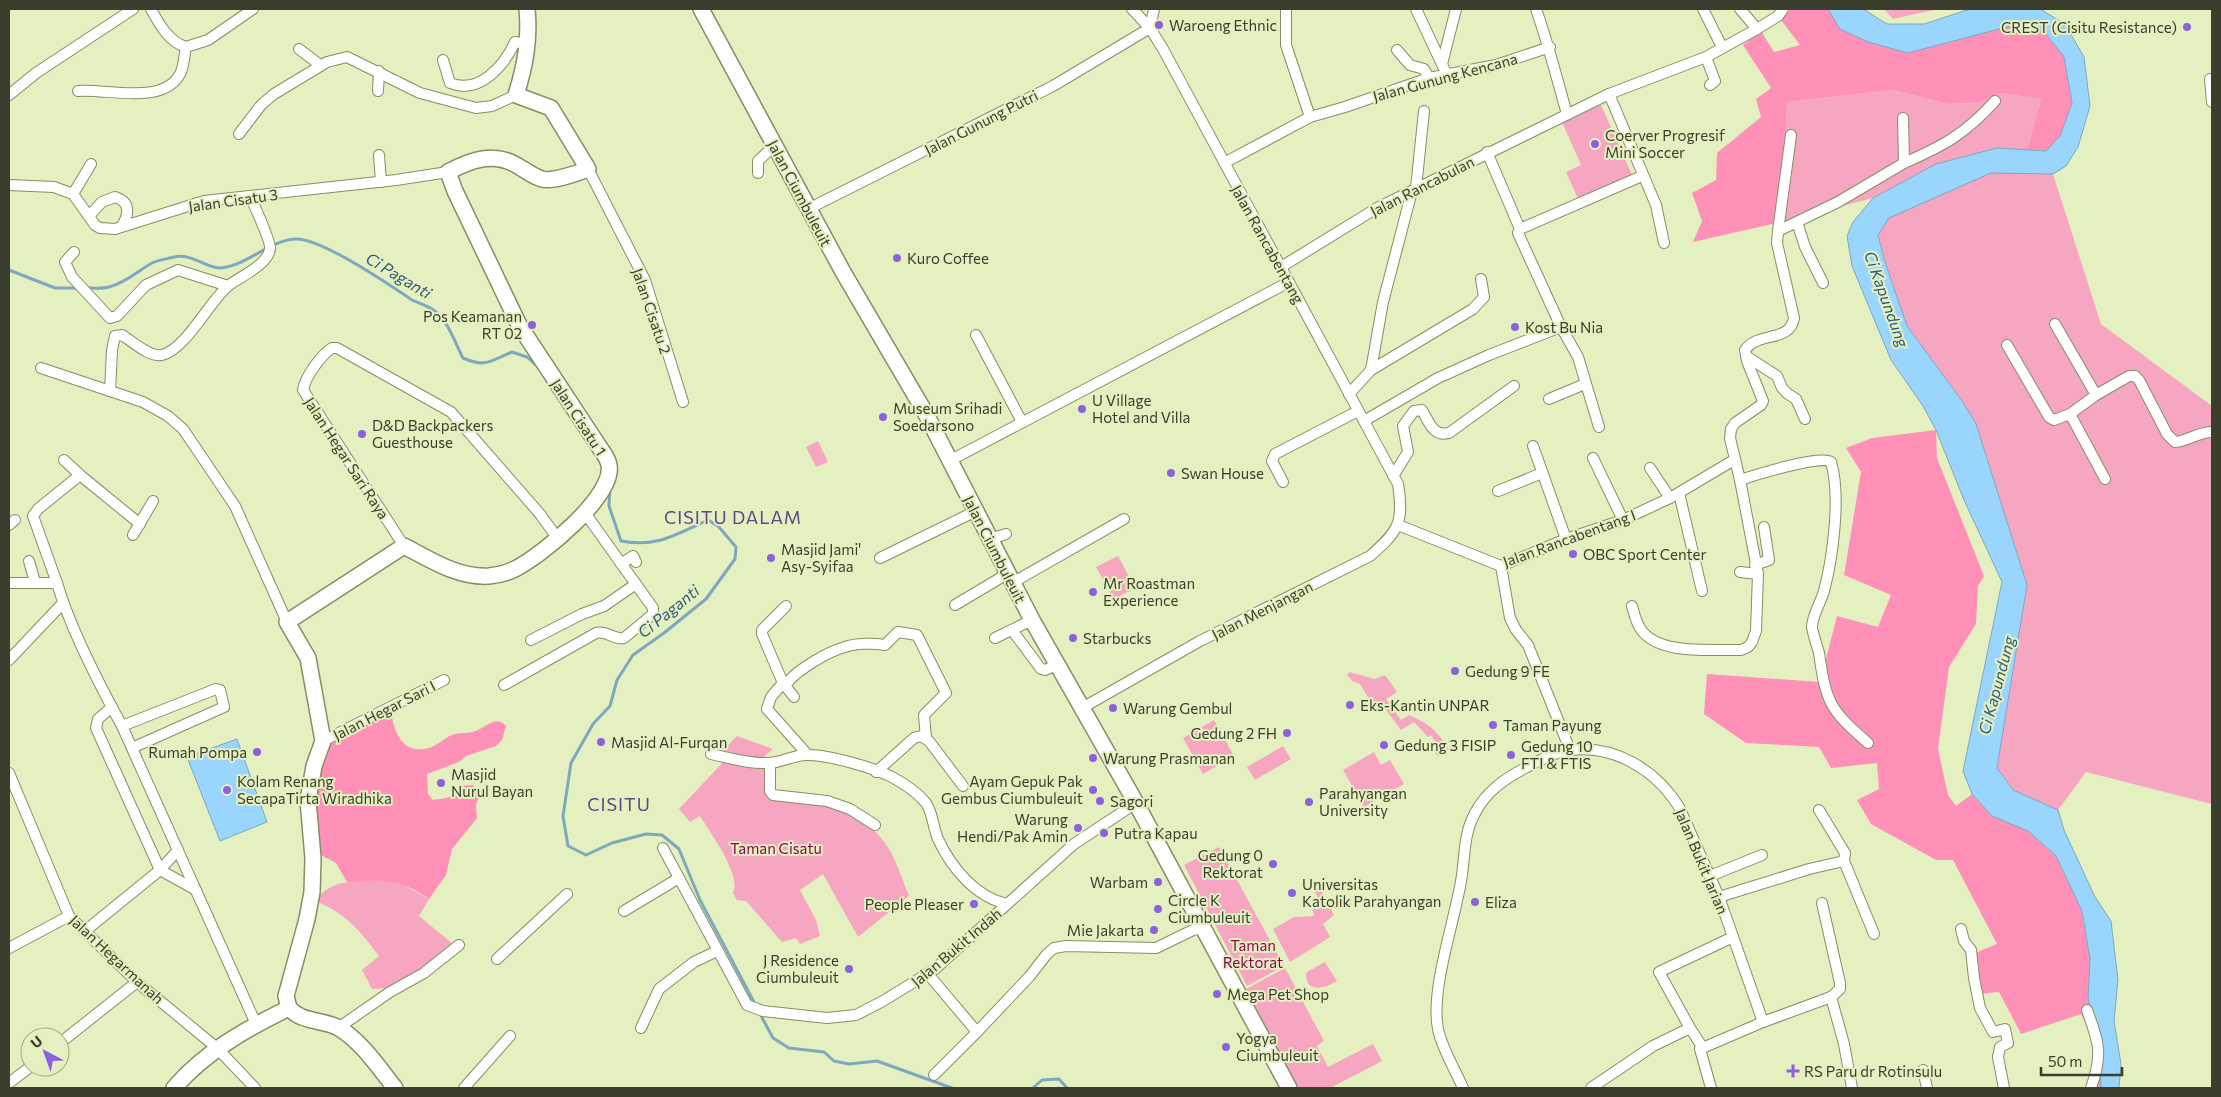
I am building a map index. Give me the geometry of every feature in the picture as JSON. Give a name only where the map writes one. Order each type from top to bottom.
[{"type":"street","points":[[9,95],[36,73],[133,9]]},
{"type":"street","points":[[152,9],[161,27],[178,45],[186,47],[208,40],[253,9]]},
{"type":"street","points":[[516,95],[528,44],[527,9]]},
{"type":"street","name":"Jalan Ciumbuleuit","points":[[701,9],[808,209],[926,414],[1056,665],[1136,803],[1288,1088]]},
{"type":"street","name":"Jalan Rancabentang","points":[[1132,9],[1150,28],[1395,480]]},
{"type":"street","points":[[1150,28],[1154,9]]},
{"type":"street","points":[[1286,9],[1286,45],[1310,117]]},
{"type":"street","points":[[1416,9],[1447,75]]},
{"type":"street","points":[[1442,64],[1456,9]]},
{"type":"street","points":[[1536,9],[1550,47],[1553,68],[1567,114]]},
{"type":"street","points":[[1703,9],[1722,48]]},
{"type":"street","points":[[1740,9],[1757,29]]},
{"type":"street","name":"Jalan Rancabulan","points":[[1281,267],[1377,208],[1487,152],[1608,94],[1706,57],[1778,16],[1783,9]]},
{"type":"street","name":"Jalan Gunung Putri","points":[[808,209],[1045,90],[1150,28]]},
{"type":"street","points":[[443,60],[450,84],[458,87],[476,84],[497,71],[508,57],[516,42],[528,44]]},
{"type":"street","points":[[78,91],[128,94],[161,89],[178,78],[182,71],[186,47]]},
{"type":"street","name":"Jalan Gunung Kencana","points":[[1224,163],[1310,117],[1429,78],[1496,65],[1550,47]]},
{"type":"street","points":[[299,49],[320,65]]},
{"type":"street","points":[[1397,50],[1410,65],[1424,69],[1429,78]]},
{"type":"street","points":[[239,134],[262,105],[274,94],[320,65],[347,57],[379,71],[420,93],[476,108],[492,106],[516,95],[551,108],[588,170],[574,175],[542,180],[512,162],[500,158],[487,157],[448,172]]},
{"type":"street","points":[[1706,57],[1715,81],[1710,85]]},
{"type":"street","points":[[378,91],[379,71]]},
{"type":"street","points":[[2210,79],[2212,102]]},
{"type":"street","points":[[1608,94],[1656,205],[1664,243]]},
{"type":"street","points":[[1778,231],[1838,202],[1904,163],[1952,141],[1966,131],[1995,101]]},
{"type":"street","points":[[1371,370],[1383,302],[1414,189],[1424,112]]},
{"type":"street","points":[[1903,118],[1904,163]]},
{"type":"street","points":[[1632,606],[1639,628],[1663,645],[1680,649],[1741,650],[1748,647],[1756,632],[1757,569],[1730,438],[1731,429],[1735,423],[1761,405],[1763,401],[1745,350],[1750,343],[1788,332],[1792,326],[1791,306],[1777,243],[1791,135]]},
{"type":"street","points":[[758,173],[758,161],[775,145]]},
{"type":"street","points":[[1487,152],[1520,229],[1518,233],[1561,327],[1578,357],[1599,427]]},
{"type":"street","points":[[379,155],[381,182]]},
{"type":"street","points":[[9,185],[54,186],[73,194],[91,164]]},
{"type":"street","name":"Jalan Cisatu 2","points":[[588,170],[645,280],[683,402]]},
{"type":"street","name":"Jalan Cisatu 3","points":[[73,194],[95,225],[100,228],[115,229],[204,201],[381,182],[448,172]]},
{"type":"street","name":"Jalan Cisatu 1","points":[[404,546],[461,573],[490,576],[515,569],[558,539],[585,513],[603,487],[609,469],[519,326],[455,191],[448,172]]},
{"type":"street","points":[[1520,229],[1642,176]]},
{"type":"street","points":[[110,391],[112,350],[116,336],[122,335],[154,354],[161,356],[185,338],[228,286],[264,261],[270,247],[250,196]]},
{"type":"street","points":[[89,216],[102,202],[116,197],[123,201],[128,209],[128,216],[122,226]]},
{"type":"street","points":[[1797,222],[1805,247],[1823,283]]},
{"type":"street","points":[[74,252],[65,262],[68,272],[108,317],[113,318],[117,316],[146,285],[178,270],[228,286]]},
{"type":"street","points":[[1349,394],[1371,370],[1474,309],[1484,297],[1480,280]]},
{"type":"street","points":[[949,460],[1289,282]]},
{"type":"street","points":[[2055,324],[2096,396]]},
{"type":"street","points":[[1364,421],[1438,378],[1489,355],[1561,327]]},
{"type":"street","points":[[976,335],[1022,422]]},
{"type":"street","points":[[2007,345],[2049,417],[2054,420],[2070,414],[2129,376],[2135,376],[2139,380],[2167,434],[2174,442],[2183,442],[2203,432],[2212,432]]},
{"type":"street","name":"Jalan Hegar Sari Raya","points":[[404,546],[303,390],[304,384],[323,356],[332,348],[337,348],[451,412],[540,514],[558,539]]},
{"type":"street","points":[[1746,356],[1777,376],[1782,388],[1796,399],[1805,419]]},
{"type":"street","points":[[41,368],[156,408],[182,429],[235,506],[287,622],[308,658],[323,741],[314,766],[308,800],[313,858],[312,892],[307,919],[286,996],[289,1008],[297,1016],[338,1028],[358,1044],[395,1088]]},
{"type":"street","points":[[1549,399],[1585,384]]},
{"type":"street","points":[[1398,525],[1401,512],[1395,480],[1408,452],[1403,426],[1414,411],[1422,410],[1433,430],[1439,434],[1449,433],[1514,386]]},
{"type":"street","points":[[1283,482],[1272,461],[1273,456],[1358,411]]},
{"type":"street","points":[[2070,414],[2105,479]]},
{"type":"street","points":[[1533,446],[1566,539]]},
{"type":"street","points":[[1593,458],[1623,520]]},
{"type":"street","points":[[1740,480],[1784,467],[1825,459],[1831,462],[1836,500],[1834,530],[1824,592],[1812,626],[1824,687],[1830,704],[1849,726],[1868,743]]},
{"type":"street","points":[[64,460],[140,524]]},
{"type":"street","name":"Jalan Rancabentang I","points":[[1398,525],[1501,566],[1566,539],[1623,520],[1675,495],[1734,460]]},
{"type":"street","points":[[1650,468],[1675,495],[1702,591]]},
{"type":"street","points":[[1498,491],[1542,473]]},
{"type":"street","points":[[80,475],[38,509],[33,516],[63,603],[122,726],[256,1024]]},
{"type":"street","points":[[133,535],[153,502]]},
{"type":"street","points":[[880,558],[976,511]]},
{"type":"street","points":[[504,685],[596,633],[604,632],[617,638],[624,638],[654,612],[585,513]]},
{"type":"street","points":[[955,605],[1124,519]]},
{"type":"street","name":"Jalan Menjangan","points":[[1082,708],[1200,641],[1370,556],[1386,542],[1398,525]]},
{"type":"street","points":[[1740,572],[1757,569],[1769,560],[1764,528]]},
{"type":"street","points":[[990,539],[1006,534]]},
{"type":"street","points":[[287,622],[404,546]]},
{"type":"street","points":[[621,564],[633,556],[636,562]]},
{"type":"street","points":[[29,561],[34,582]]},
{"type":"street","points":[[1501,566],[1510,618],[1516,630],[1528,645],[1570,750]]},
{"type":"street","points":[[9,583],[57,583]]},
{"type":"street","points":[[531,640],[582,614],[604,606],[636,584]]},
{"type":"street","points":[[9,660],[63,603]]},
{"type":"street","points":[[786,606],[762,630],[762,634],[785,683],[794,697]]},
{"type":"street","points":[[995,638],[1032,620]]},
{"type":"street","points":[[1012,630],[1041,669],[1045,670],[1056,665]]},
{"type":"street","points":[[807,754],[767,709],[771,697],[794,674],[845,646],[874,643],[885,645],[898,632],[918,635],[946,693],[924,715],[926,738],[963,786]]},
{"type":"street","name":"Jalan Hegar Sari I","points":[[323,741],[444,680]]},
{"type":"street","points":[[122,726],[216,689],[220,690],[224,707],[132,748]]},
{"type":"street","points":[[112,707],[100,716],[96,728],[160,870],[196,890]]},
{"type":"street","points":[[876,772],[914,738],[921,736],[926,738]]},
{"type":"street","name":"Jalan Bukit Jarian","points":[[1463,1088],[1440,1035],[1437,1010],[1443,964],[1463,874],[1467,832],[1479,805],[1494,788],[1546,757],[1570,750],[1611,753],[1638,765],[1656,778],[1672,795],[1679,806],[1719,897],[1763,1022]]},
{"type":"street","points":[[711,754],[751,762],[770,763],[807,754],[834,758],[892,777],[926,804],[937,838],[957,868],[981,895],[995,902],[1007,904]]},
{"type":"street","points":[[770,763],[770,791],[773,796],[826,800],[850,809],[875,825]]},
{"type":"street","name":"Jalan Hegarmanah","points":[[9,772],[69,916],[137,982],[217,1048],[255,1088]]},
{"type":"street","name":"Jalan Bukit Indah","points":[[663,848],[742,998],[751,1008],[805,1017],[848,1017],[883,1001],[928,974],[1074,844],[1136,803]]},
{"type":"street","points":[[1819,810],[1845,853],[1844,861],[1874,934]]},
{"type":"street","points":[[85,931],[160,870],[178,850]]},
{"type":"street","points":[[1710,876],[1762,855]]},
{"type":"street","points":[[1719,897],[1809,869],[1844,861]]},
{"type":"street","points":[[624,911],[680,878]]},
{"type":"street","points":[[497,959],[567,894]]},
{"type":"street","points":[[1711,1088],[1700,1049],[1763,1022],[1831,997],[1840,989],[1822,904]]},
{"type":"street","points":[[9,948],[69,916]]},
{"type":"street","points":[[934,1075],[1029,977],[1054,948],[1066,946],[1156,948],[1193,930],[1202,928]]},
{"type":"street","points":[[1961,929],[1964,942],[1971,950],[1974,978],[1982,1013],[1993,1032],[2005,1030],[2008,1034],[2008,1043],[2000,1047],[1998,1054],[2004,1088]]},
{"type":"street","points":[[1703,1048],[1659,972],[1733,937]]},
{"type":"street","points":[[338,1028],[390,992],[424,972],[459,945]]},
{"type":"street","points":[[641,1028],[659,989],[694,962],[718,951]]},
{"type":"street","points":[[928,974],[977,1032]]},
{"type":"street","points":[[70,1035],[137,982]]},
{"type":"street","points":[[1831,997],[1844,1044],[1852,1088]]},
{"type":"street","points":[[174,1088],[217,1048],[256,1024],[289,1008]]},
{"type":"street","points":[[2087,1010],[2098,1041],[2098,1067],[2091,1088]]},
{"type":"street","points":[[1591,1088],[1653,1046],[1690,1028]]},
{"type":"street","points":[[464,1088],[510,1036]]},
{"type":"street","points":[[1923,1070],[1927,1088]]},
{"type":"street","points":[[9,1083],[20,1074]]},
{"type":"green space","points":[[1884,9],[1938,9],[1893,19]]},
{"type":"green space","points":[[1893,90],[1948,104],[1976,103],[2001,93],[2041,99],[2027,150],[1997,148],[1936,164],[1873,198],[1785,221],[1787,102]]},
{"type":"green space","name":"Coerver Progresif Mini Soccer","points":[[1601,105],[1633,177],[1579,201],[1566,172],[1581,165],[1562,122]]},
{"type":"green space","points":[[1991,172],[2053,174],[2101,324],[2212,406],[2212,804],[2086,772],[2058,810],[2013,790],[1997,768],[2027,585],[1976,424],[1962,401],[1907,326],[1884,259],[1878,235],[1888,218]]},
{"type":"green space","points":[[818,441],[828,462],[816,467],[806,447]]},
{"type":"green space","points":[[1118,556],[1135,588],[1114,599],[1096,567]]},
{"type":"green space","points":[[1350,672],[1374,679],[1385,675],[1397,692],[1386,699],[1401,720],[1409,715],[1422,722],[1437,733],[1449,750],[1438,756],[1434,751],[1439,748],[1431,735],[1428,737],[1414,722],[1401,730],[1384,707],[1376,710],[1360,684],[1352,681],[1347,675]]},
{"type":"green space","points":[[1214,720],[1234,756],[1203,774],[1183,738]]},
{"type":"green space","points":[[737,736],[773,749],[759,761],[723,750]]},
{"type":"green space","points":[[1283,746],[1291,759],[1255,780],[1247,767]]},
{"type":"green space","points":[[1374,752],[1381,765],[1390,760],[1404,784],[1364,807],[1343,770]]},
{"type":"green space","name":"Taman Cisatu","points":[[726,759],[766,766],[765,788],[769,798],[833,808],[848,813],[874,830],[885,843],[896,862],[909,896],[858,937],[823,874],[800,890],[816,920],[820,936],[800,944],[796,938],[782,942],[746,901],[737,900],[733,893],[735,885],[729,865],[700,816],[690,822],[679,809]]},
{"type":"green space","name":"Taman Rektorat","points":[[1219,847],[1284,966],[1247,986],[1184,865]]},
{"type":"green space","points":[[385,880],[403,885],[429,899],[419,916],[454,945],[426,968],[406,981],[384,988],[372,989],[362,970],[379,956],[353,925],[329,907],[320,903],[318,898],[331,887],[339,884]]},
{"type":"green space","points":[[1318,885],[1334,915],[1323,924],[1330,937],[1290,962],[1273,929],[1294,917],[1314,916],[1312,907],[1320,902],[1313,888]]},
{"type":"green space","points":[[1325,962],[1337,981],[1318,988],[1310,985],[1307,981],[1307,972]]},
{"type":"green space","points":[[1285,968],[1324,1041],[1317,1046],[1328,1067],[1373,1044],[1382,1061],[1334,1086],[1335,1088],[1299,1088],[1246,989]]},
{"type":"shaded area","points":[[1790,9],[1828,9],[1841,29],[1908,52],[2014,25],[2042,29],[2064,56],[2072,103],[2060,136],[2046,151],[2027,150],[2041,99],[2001,93],[1976,103],[1948,104],[1893,90],[1787,102],[1785,221],[1693,242],[1702,221],[1692,193],[1716,180],[1717,153],[1761,117],[1756,99],[1771,88],[1743,45],[1761,31],[1774,52],[1800,45],[1781,20]]},
{"type":"shaded area","points":[[1936,430],[1937,458],[1984,576],[1978,586],[1976,624],[1949,667],[1938,749],[1948,795],[1956,806],[1972,794],[1992,816],[2028,831],[2056,856],[2082,911],[2090,959],[2088,999],[2100,1039],[2101,1088],[2093,1088],[2094,1040],[2081,1014],[2021,1034],[1999,992],[1980,994],[1970,955],[1997,944],[1953,860],[1936,860],[1871,824],[1857,800],[1879,789],[1877,763],[1831,768],[1819,747],[1746,743],[1704,714],[1707,674],[1820,682],[1837,616],[1878,627],[1891,595],[1844,575],[1861,472],[1846,448],[1872,438]]},
{"type":"shaded area","points":[[391,711],[397,734],[406,745],[412,748],[429,748],[452,735],[472,732],[498,721],[506,726],[502,740],[496,746],[466,756],[459,762],[427,774],[428,794],[433,800],[450,796],[463,786],[469,785],[473,785],[479,796],[476,805],[477,818],[452,849],[446,875],[429,899],[399,884],[380,881],[347,882],[336,863],[319,854],[312,809],[323,752],[331,740]]},
{"type":"water","name":"Ci Kapundung","points":[[1828,9],[1863,9],[1887,24],[1924,24],[1970,9],[2040,9],[2065,24],[2084,57],[2090,106],[2078,147],[2066,166],[2053,174],[1991,173],[1889,218],[1878,235],[1884,259],[1907,326],[1962,401],[1976,424],[2027,585],[1997,768],[2013,790],[2058,810],[2064,830],[2095,897],[2111,921],[2118,980],[2114,1021],[2121,1064],[2119,1088],[2101,1088],[2100,1038],[2088,999],[2090,959],[2082,911],[2056,856],[2028,831],[1992,816],[1972,794],[1963,771],[2002,582],[1964,500],[1936,430],[1923,406],[1891,360],[1852,266],[1847,236],[1853,222],[1873,198],[1936,164],[1997,148],[2046,151],[2060,136],[2072,103],[2064,57],[2042,29],[2014,25],[1908,53],[1868,42],[1840,29]]},
{"type":"water","name":"Kolam Renang SecapaTirta Wiradhika","points":[[237,739],[267,822],[220,841],[187,757]]},
{"type":"waterway","name":"Ci Paganti","points":[[86,288],[103,288],[115,285],[160,260],[181,256],[221,268],[231,266],[285,241],[295,239],[306,240],[337,253],[412,300],[434,310],[448,327],[463,358],[483,363],[512,352],[527,357],[539,368]]},
{"type":"waterway","name":"Ci Paganti","points":[[9,270],[55,288],[77,288]]},
{"type":"waterway","name":"Ci Paganti","points":[[610,487],[609,506],[621,541],[634,543],[656,541],[676,535],[708,520],[718,526],[736,547],[735,559],[706,599],[633,655],[617,680],[610,706],[593,724],[571,763],[563,816],[568,846],[586,855],[612,843],[646,834],[662,835],[679,849],[700,900],[755,1004]]},
{"type":"waterway","name":"Ci Paganti","points":[[759,1012],[773,1038],[789,1048],[824,1052],[834,1061],[849,1064],[877,1061],[952,1088]]},
{"type":"waterway","name":"Ci Paganti","points":[[1033,1088],[1042,1080],[1059,1079],[1067,1088]]},
{"type":"place","name":"Waroeng Ethnic","points":[[1159,25]]},
{"type":"place","name":"CREST (Cisitu Resistance)","points":[[2187,27]]},
{"type":"place","name":"Coerver Progresif Mini Soccer","points":[[1595,144]]},
{"type":"place","name":"Kuro Coffee","points":[[897,258]]},
{"type":"place","name":"Pos Keamanan RT 02","points":[[532,325]]},
{"type":"place","name":"Kost Bu Nia","points":[[1515,327]]},
{"type":"place","name":"U Village Hotel and Villa","points":[[1082,409]]},
{"type":"place","name":"Museum Srihadi Soedarsono","points":[[883,417]]},
{"type":"place","name":"D&D Backpackers Guesthouse","points":[[362,434]]},
{"type":"place","name":"Swan House","points":[[1171,473]]},
{"type":"place","name":"OBC Sport Center","points":[[1573,554]]},
{"type":"place","name":"Masjid Jami' Asy-Syifaa","points":[[771,558]]},
{"type":"place","name":"Mr Roastman Experience","points":[[1093,592]]},
{"type":"place","name":"Starbucks","points":[[1073,638]]},
{"type":"place","name":"Gedung 9 FE","points":[[1455,671]]},
{"type":"place","name":"Eks-Kantin UNPAR","points":[[1350,705]]},
{"type":"place","name":"Warung Gembul","points":[[1113,708]]},
{"type":"place","name":"Taman Payung","points":[[1493,725]]},
{"type":"place","name":"Gedung 2 FH","points":[[1287,733]]},
{"type":"place","name":"Masjid Al-Furqan","points":[[601,742]]},
{"type":"place","name":"Gedung 3 FISIP","points":[[1384,745]]},
{"type":"place","name":"Rumah Pompa","points":[[257,752]]},
{"type":"place","name":"Gedung 10 FTI & FTIS","points":[[1511,755]]},
{"type":"place","name":"Warung Prasmanan","points":[[1093,758]]},
{"type":"place","name":"Masjid Nurul Bayan","points":[[441,783]]},
{"type":"place","name":"Kolam Renang SecapaTirta Wiradhika","points":[[227,790]]},
{"type":"place","name":"Ayam Gepuk Pak Gembus Ciumbuleuit","points":[[1093,790]]},
{"type":"place","name":"Sagori","points":[[1100,801]]},
{"type":"place","name":"Parahyangan University","points":[[1309,802]]},
{"type":"place","name":"Warung Hendi/Pak Amin","points":[[1078,828]]},
{"type":"place","name":"Putra Kapau","points":[[1104,833]]},
{"type":"place","name":"Gedung 0 Rektorat","points":[[1273,864]]},
{"type":"place","name":"Warbam","points":[[1158,882]]},
{"type":"place","name":"Universitas Katolik Parahyangan","points":[[1292,893]]},
{"type":"place","name":"Eliza","points":[[1475,902]]},
{"type":"place","name":"People Pleaser","points":[[974,904]]},
{"type":"place","name":"Circle K Ciumbuleuit","points":[[1158,909]]},
{"type":"place","name":"Mie Jakarta","points":[[1154,930]]},
{"type":"place","name":"J Residence Ciumbuleuit","points":[[849,969]]},
{"type":"place","name":"Mega Pet Shop","points":[[1217,994]]},
{"type":"place","name":"Yogya Ciumbuleuit","points":[[1226,1047]]},
{"type":"place","name":"RS Paru dr Rotinsulu","points":[[1793,1071]]},
{"type":"district","name":"CISITU DALAM","points":[[733,517]]},
{"type":"district","name":"CISITU","points":[[619,804]]}]
